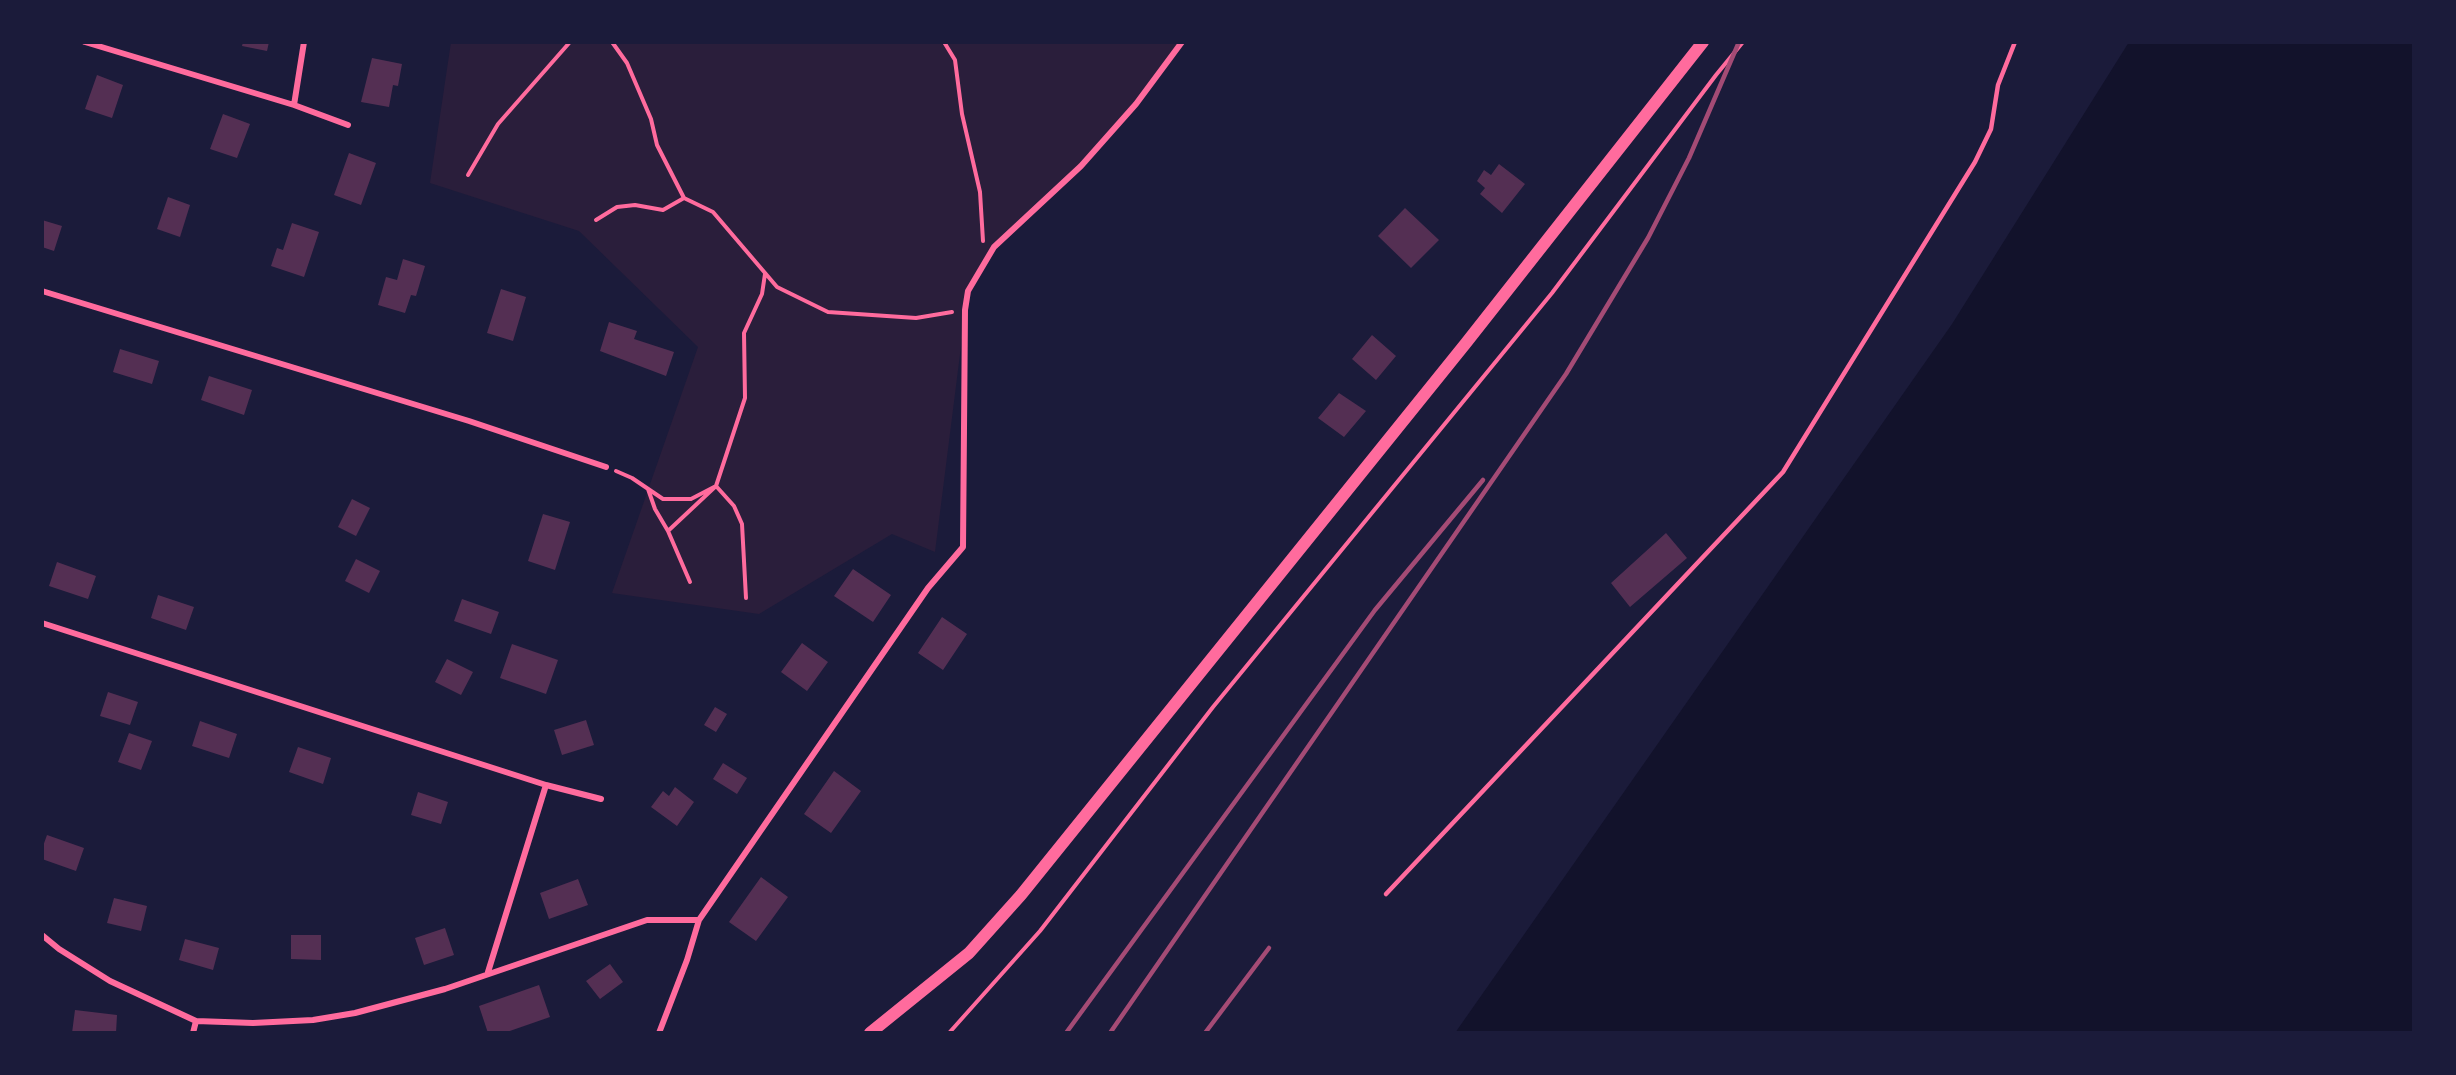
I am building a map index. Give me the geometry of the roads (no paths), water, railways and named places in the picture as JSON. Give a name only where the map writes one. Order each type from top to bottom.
[{"type":"main road","points":[[870,1033],[969,953],[1021,895],[1466,343],[1692,48],[1703,42]]},
{"type":"street","points":[[85,42],[294,105],[348,125]]},
{"type":"street","points":[[294,105],[304,42]]},
{"type":"street","points":[[659,1033],[687,960],[699,920],[928,588],[963,547],[965,310],[968,291],[994,247],[1081,166],[1136,104],[1182,42]]},
{"type":"street","points":[[42,291],[469,421],[606,467]]},
{"type":"street","points":[[42,623],[546,785],[601,799]]},
{"type":"street","points":[[488,972],[546,785]]},
{"type":"street","points":[[42,934],[59,949],[110,981],[196,1021],[253,1023],[313,1020],[355,1013],[445,989],[488,972],[647,920],[699,920]]},
{"type":"street","points":[[193,1033],[196,1021]]},
{"type":"lane","points":[[1386,894],[1783,472],[1975,162],[1991,129],[1998,85],[2015,42]]},
{"type":"railway","points":[[1110,1033],[1566,374],[1648,238],[1689,158],[1739,42]]},
{"type":"railway","points":[[1066,1033],[1375,610],[1483,480]]},
{"type":"railway","points":[[1205,1033],[1269,948]]}]
